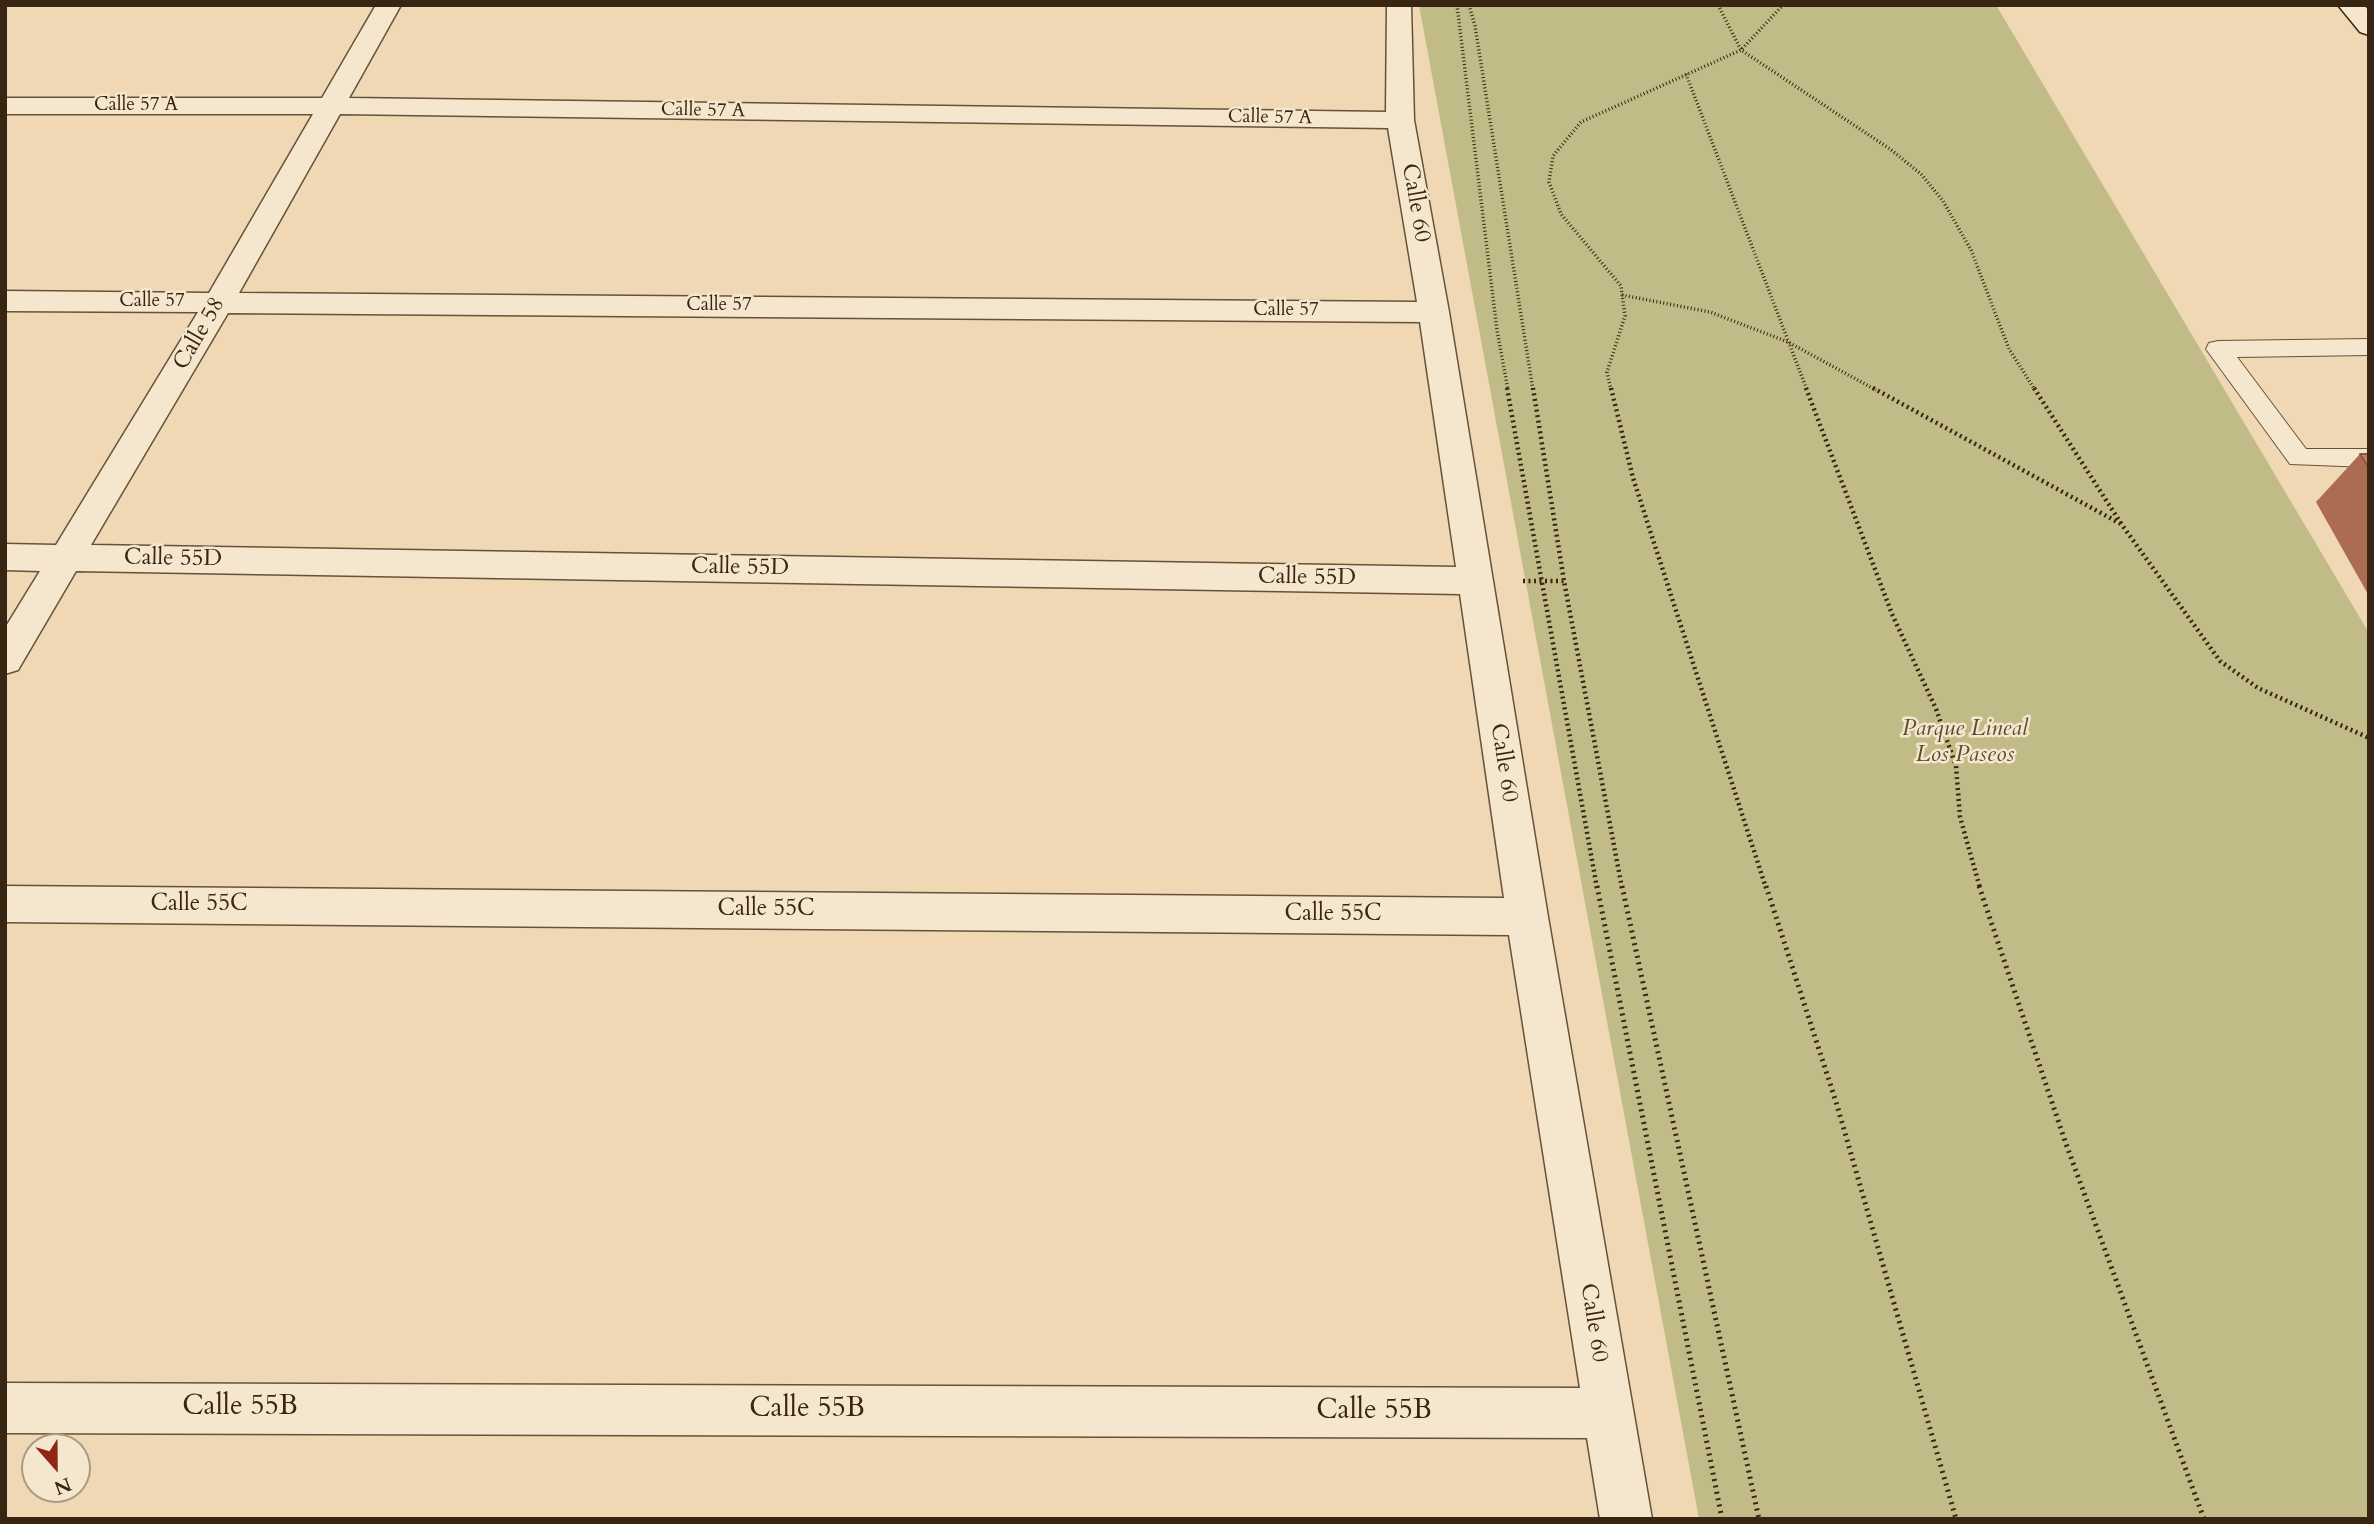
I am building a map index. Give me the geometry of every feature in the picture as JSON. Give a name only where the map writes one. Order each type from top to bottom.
[{"type":"street","name":"Calle 58","points":[[5,660],[219,302],[389,5]]},
{"type":"street","name":"Calle 60","points":[[1399,5],[1400,120],[1434,312],[1527,917],[1626,1519]]},
{"type":"street","points":[[2350,5],[2369,27]]},
{"type":"street","name":"Calle 57 A","points":[[5,106],[329,106],[1400,120]]},
{"type":"street","name":"Calle 57","points":[[5,301],[1434,312]]},
{"type":"street","name":"Calle 55D","points":[[5,557],[1475,581]]},
{"type":"street","name":"Calle 55C","points":[[5,904],[1527,917]]},
{"type":"street","name":"Calle 55B","points":[[5,1408],[1608,1413]]},
{"type":"lane","points":[[2369,347],[2218,349],[2299,458],[2369,458]]},
{"type":"path","points":[[1457,5],[1497,330],[1619,1008],[1723,1519]]},
{"type":"path","points":[[1469,5],[1475,26],[1564,581],[1604,803],[1759,1519]]},
{"type":"path","points":[[1718,5],[1741,50],[1890,149],[1921,174],[1943,201],[1970,250],[2009,349],[2122,525],[2220,661],[2258,688],[2369,738]]},
{"type":"path","points":[[1783,5],[1741,50],[1581,122],[1553,156],[1549,182],[1561,214],[1621,286],[1625,316],[1607,372],[1633,478],[1836,1105],[1956,1519]]},
{"type":"path","points":[[1686,74],[1892,614],[1936,709],[1956,766],[1960,817],[1976,874],[2066,1144],[2204,1519]]},
{"type":"path","points":[[1622,295],[1710,312],[1788,342],[2122,525]]},
{"type":"green space","name":"Parque Lineal Los Paseos","points":[[1419,5],[1996,5],[2369,633],[2369,1519],[1699,1519]]},
{"type":"building","points":[[2360,454],[2369,454],[2369,468]]}]
